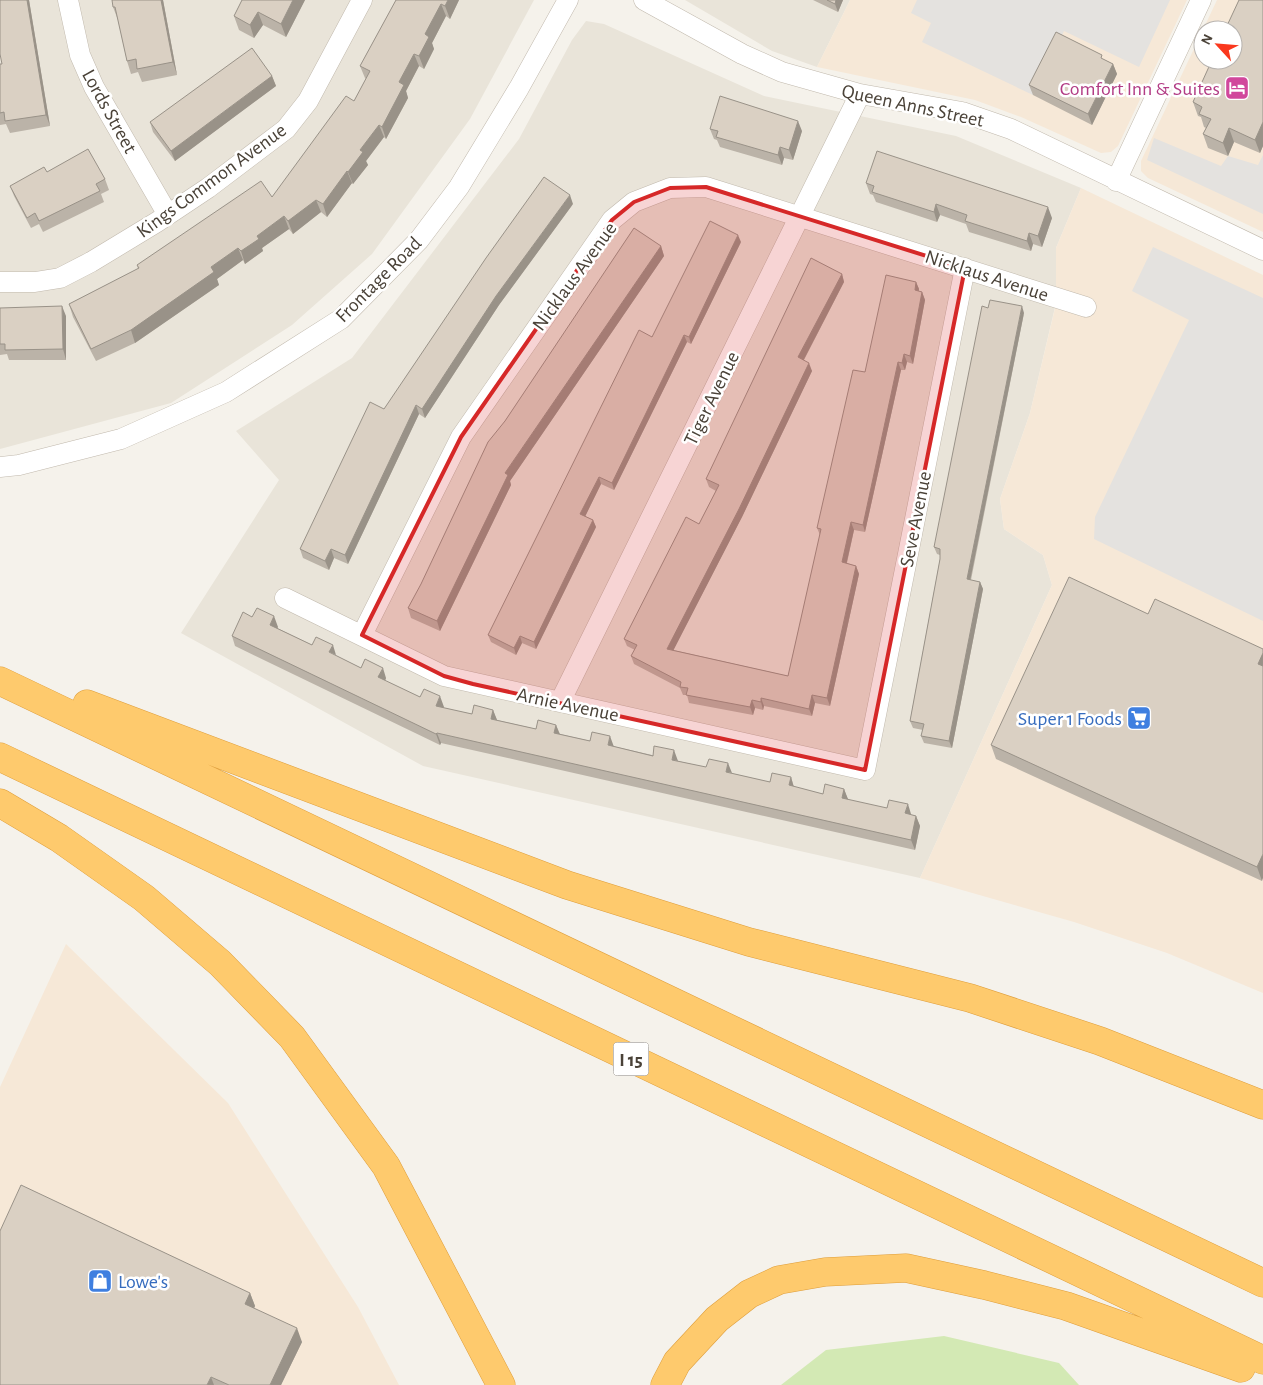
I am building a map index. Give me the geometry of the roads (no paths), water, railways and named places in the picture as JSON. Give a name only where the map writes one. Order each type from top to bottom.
[{"type":"highway","points":[[0,670],[392,821],[567,885],[749,942],[970,998],[1100,1040],[1263,1105]]},
{"type":"highway","points":[[0,681],[1263,1283]]},
{"type":"highway","name":"I 15","points":[[0,757],[1263,1360]]},
{"type":"highway","points":[[0,803],[59,838],[144,898],[220,962],[292,1037],[386,1166],[501,1385]]},
{"type":"highway","points":[[665,1385],[677,1362],[717,1319],[750,1294],[780,1280],[825,1272],[906,1268],[1066,1306],[1196,1350],[1263,1376]]},
{"type":"street","name":"Lords Street","points":[[68,0],[80,55],[94,87],[168,215]]},
{"type":"street","name":"Kings Common Avenue","points":[[0,282],[35,282],[60,278],[91,262],[168,215],[286,129],[308,100],[362,0]]},
{"type":"street","name":"Frontage Road","points":[[0,467],[19,465],[121,439],[226,392],[341,319],[420,240],[459,187],[519,88],[568,0]]},
{"type":"street","name":"Queen Anns Street","points":[[644,0],[742,54],[782,72],[860,94],[970,114],[1011,129],[1263,250]]},
{"type":"street","points":[[1116,181],[1201,0]]},
{"type":"street","name":"Tiger Avenue","points":[[560,702],[860,94]]},
{"type":"street","name":"Nicklaus Avenue","points":[[362,635],[460,437],[612,220],[634,202],[670,188],[706,187],[1086,307]]},
{"type":"street","name":"Seve Avenue","points":[[865,770],[965,268]]},
{"type":"street","name":"Arnie Avenue","points":[[285,598],[444,676],[865,770]]},
{"type":"place","name":"Comfort Inn & Suites","points":[[1237,88]]},
{"type":"place","name":"Super 1 Foods","points":[[1139,718]]},
{"type":"place","name":"Lowe's","points":[[100,1281]]}]
